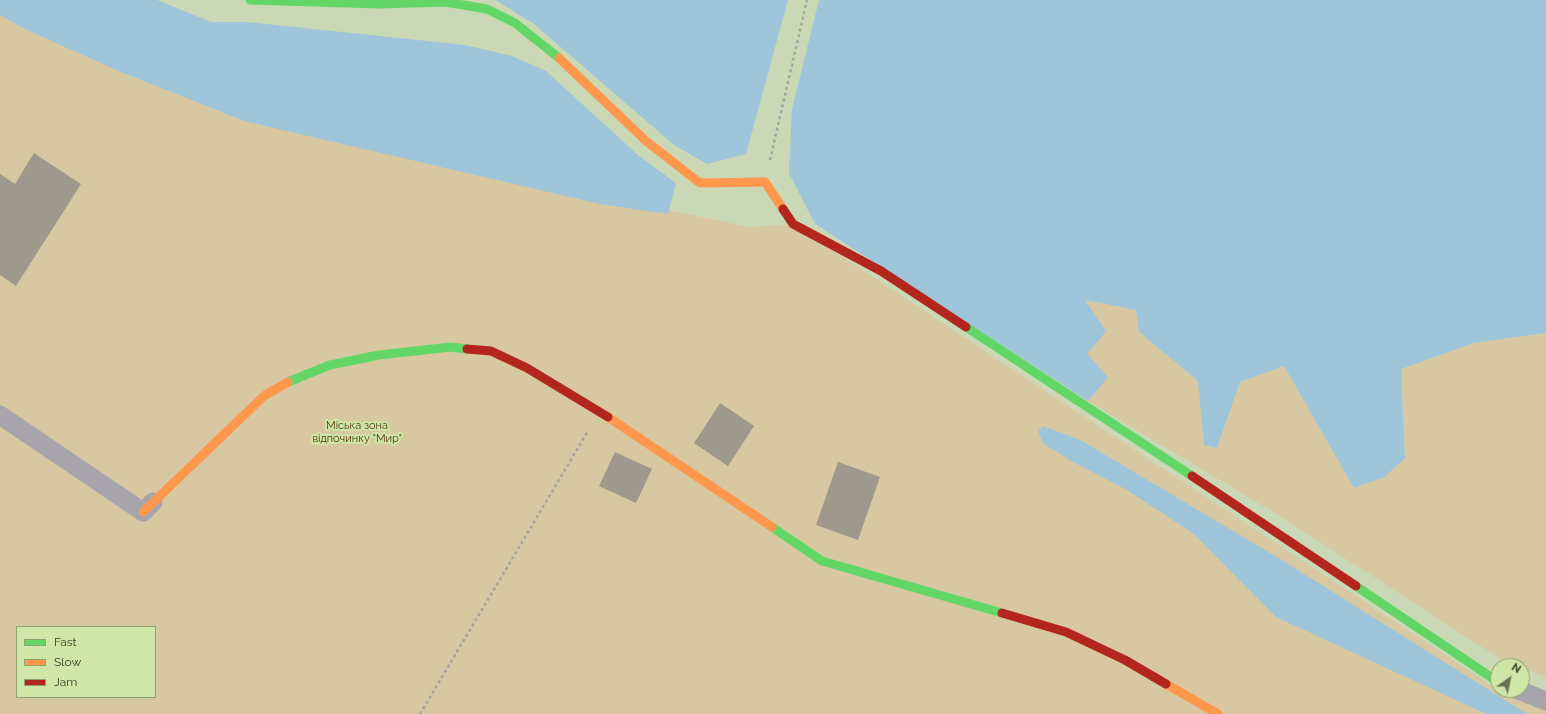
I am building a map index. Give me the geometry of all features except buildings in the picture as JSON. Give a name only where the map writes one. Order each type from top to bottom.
[{"type":"street","points":[[250,0],[379,4],[445,2],[487,10],[515,23],[558,57],[646,141],[700,183],[765,182],[793,224],[881,271],[1268,527],[1490,677]]},
{"type":"street","points":[[0,415],[143,512],[264,396],[292,380],[330,365],[379,355],[451,347],[491,351],[527,368],[600,412],[822,561],[1066,632],[1125,660],[1218,714]]},
{"type":"street","points":[[1530,695],[1546,701]]},
{"type":"path","points":[[765,182],[807,0]]},
{"type":"path","points":[[420,714],[600,412]]},
{"type":"green space","name":"Міська зона відпочинку \"Мир\"","points":[[0,6],[244,121],[749,227],[793,224],[1490,685],[1490,698],[1530,698],[1530,694],[1546,703],[1546,714],[0,714]]},
{"type":"green space","points":[[1084,300],[1136,310],[1139,332],[1198,381],[1204,445],[1217,448],[1240,382],[1284,366],[1354,488],[1405,458],[1401,369],[1474,343],[1546,333],[1546,677],[1530,671],[1530,658],[1499,658],[1275,513],[1088,401]]},
{"type":"water","points":[[0,0],[157,0],[211,22],[247,22],[465,45],[512,56],[546,71],[639,156],[676,183],[668,214],[600,204],[244,121],[116,70],[25,29],[0,15]]},
{"type":"water","points":[[495,0],[788,0],[746,154],[707,164],[674,145],[533,23]]},
{"type":"water","points":[[819,0],[1546,0],[1546,333],[1474,343],[1401,369],[1405,458],[1384,477],[1354,488],[1284,366],[1240,382],[1217,448],[1204,445],[1198,381],[1139,332],[1136,310],[1085,300],[1106,331],[1087,354],[1108,377],[1088,401],[815,224],[789,173],[792,109]]},
{"type":"water","points":[[1043,426],[1080,440],[1285,562],[1490,691],[1490,698],[1502,698],[1527,714],[1486,714],[1276,617],[1194,534],[1127,490],[1071,461],[1043,443],[1038,431]]},
{"type":"traffic: fast","points":[[250,0],[379,4],[445,2],[487,9],[515,23],[559,58]]},
{"type":"traffic: fast","points":[[966,327],[1192,476]]},
{"type":"traffic: fast","points":[[288,382],[330,365],[379,355],[451,347],[467,349]]},
{"type":"traffic: fast","points":[[772,527],[822,561],[1002,613]]},
{"type":"traffic: fast","points":[[1356,586],[1490,677]]},
{"type":"traffic: slow","points":[[559,58],[646,141],[700,183],[765,182],[783,209]]},
{"type":"traffic: slow","points":[[143,512],[264,396],[288,382]]},
{"type":"traffic: slow","points":[[608,417],[772,527]]},
{"type":"traffic: slow","points":[[1166,684],[1218,714]]},
{"type":"traffic: jam","points":[[783,209],[793,224],[881,271],[966,327]]},
{"type":"traffic: jam","points":[[467,349],[491,351],[527,368],[608,417]]},
{"type":"traffic: jam","points":[[1192,476],[1356,586]]},
{"type":"traffic: jam","points":[[1002,613],[1066,632],[1125,660],[1166,684]]}]
